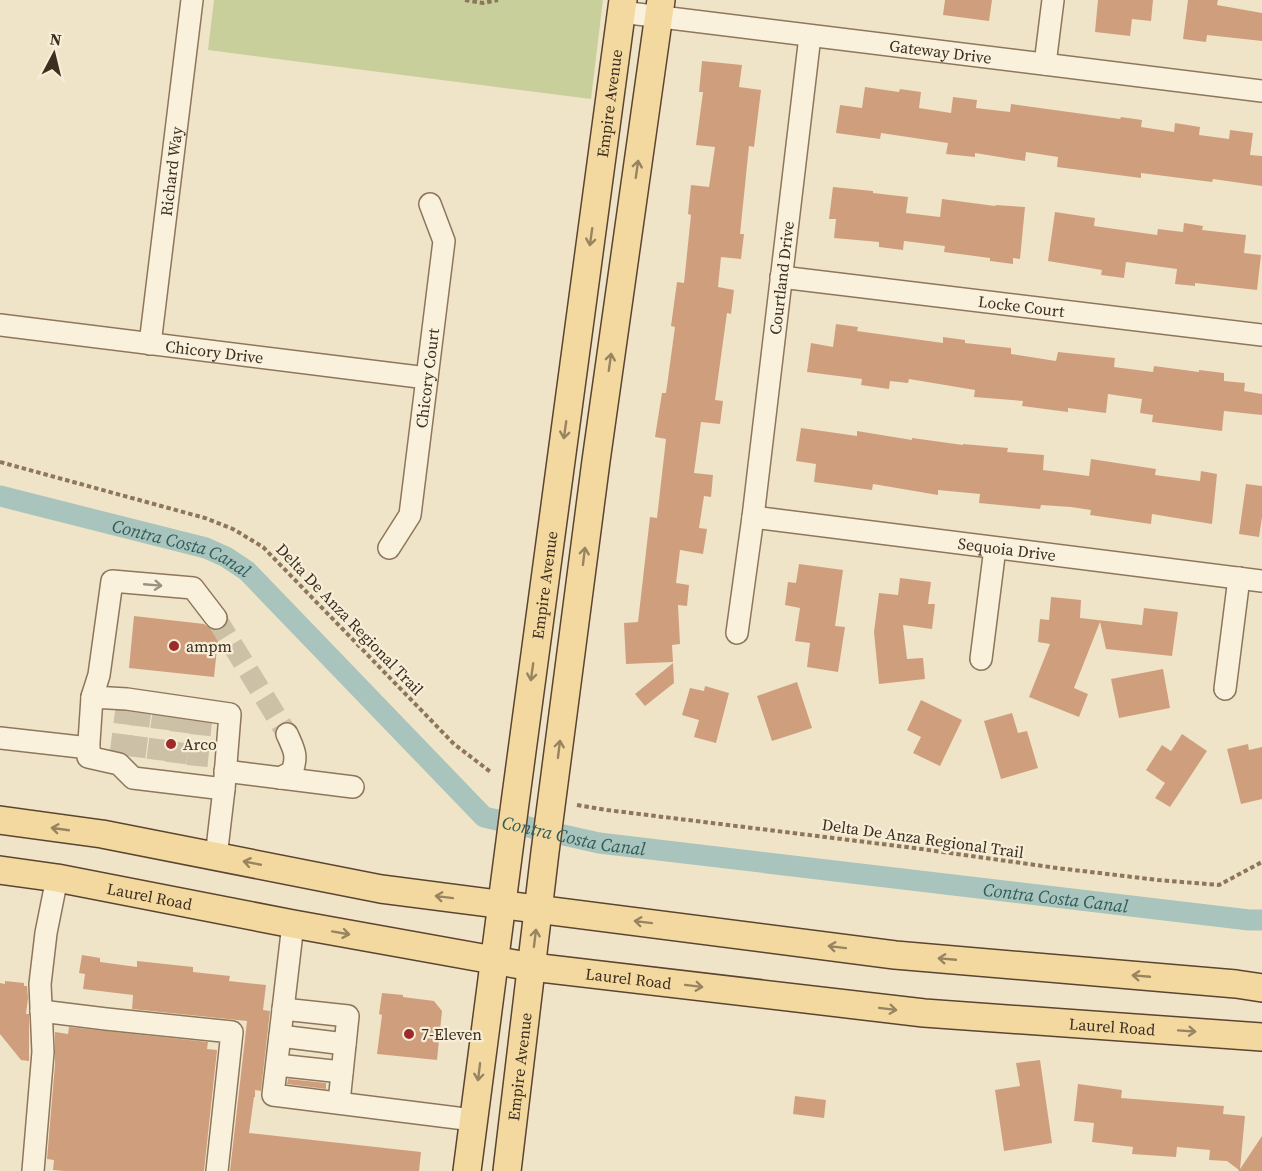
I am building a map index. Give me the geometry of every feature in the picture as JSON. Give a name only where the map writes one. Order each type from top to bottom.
[{"type":"main road","name":"Empire Avenue","points":[[467,1171],[514,802],[622,6]]},
{"type":"main road","name":"Empire Avenue","points":[[507,1171],[545,852],[564,806],[596,461],[660,8]]},
{"type":"main road","points":[[0,820],[102,834],[381,889],[895,955],[1262,988]]},
{"type":"main road","name":"Laurel Road","points":[[0,870],[57,878],[292,924],[532,967],[924,1013],[1262,1036]]},
{"type":"street","name":"Richard Way","points":[[150,344],[192,0]]},
{"type":"street","points":[[1045,64],[1053,0]]},
{"type":"street","name":"Gateway Drive","points":[[622,6],[660,8],[810,36],[1262,91]]},
{"type":"street","name":"Courtland Drive","points":[[737,633],[753,517],[810,36]]},
{"type":"street","name":"Chicory Court","points":[[389,548],[410,515],[444,241],[430,204]]},
{"type":"street","name":"Locke Court","points":[[781,277],[1262,335]]},
{"type":"street","name":"Chicory Drive","points":[[0,325],[427,378]]},
{"type":"street","name":"Sequoia Drive","points":[[753,517],[1262,580]]},
{"type":"street","points":[[981,658],[995,548]]},
{"type":"street","points":[[1225,689],[1239,578]]},
{"type":"street","points":[[216,618],[193,588],[112,581],[99,675],[92,697],[88,757],[224,780],[280,778],[353,787]]},
{"type":"street","points":[[92,697],[134,705],[230,714],[216,857]]},
{"type":"street","points":[[280,778],[292,772],[296,761],[296,754],[287,734]]},
{"type":"street","points":[[0,738],[89,748]]},
{"type":"street","points":[[33,1171],[43,1052],[40,984],[46,933],[57,878]]},
{"type":"street","points":[[292,924],[273,1095],[473,1120]]},
{"type":"street","points":[[283,1009],[348,1016],[339,1102]]},
{"type":"street","points":[[41,1011],[232,1032],[217,1171]]},
{"type":"street","points":[[280,1036],[345,1044]]},
{"type":"street","points":[[277,1065],[342,1072]]},
{"type":"path","points":[[465,0],[483,3],[498,0]]},
{"type":"path","name":"Delta De Anza Regional Trail","points":[[0,462],[205,518],[233,529],[263,547],[454,744],[492,773]]},
{"type":"path","name":"Delta De Anza Regional Trail","points":[[564,806],[915,848],[1058,868],[1218,885],[1262,862]]},
{"type":"green space","points":[[214,0],[603,0],[591,99],[208,50]]},
{"type":"building","points":[[945,0],[992,0],[989,21],[943,15]]},
{"type":"building","points":[[1098,0],[1153,0],[1151,21],[1132,19],[1130,36],[1095,32]]},
{"type":"building","points":[[1188,0],[1218,0],[1217,5],[1262,13],[1262,41],[1207,35],[1206,42],[1183,39]]},
{"type":"building","points":[[702,61],[742,65],[739,87],[761,90],[754,147],[749,146],[740,234],[744,234],[741,259],[721,257],[718,287],[734,290],[731,314],[727,313],[715,400],[723,401],[720,424],[701,422],[694,473],[713,475],[711,497],[704,496],[699,528],[707,529],[703,554],[680,550],[676,583],[689,585],[687,606],[678,605],[680,644],[672,645],[673,662],[626,664],[624,623],[638,622],[650,517],[657,518],[666,439],[655,437],[662,393],[666,393],[675,327],[671,326],[677,282],[684,283],[691,215],[688,214],[691,185],[709,187],[715,147],[696,145],[703,92],[699,92]]},
{"type":"building","points":[[865,87],[899,92],[900,89],[921,92],[919,108],[951,113],[953,97],[977,100],[976,108],[1010,112],[1011,104],[1120,119],[1121,117],[1142,120],[1141,127],[1174,132],[1175,123],[1200,127],[1199,135],[1229,139],[1230,130],[1253,133],[1250,155],[1262,156],[1262,186],[1141,173],[1141,178],[1057,167],[1058,157],[1026,152],[1025,161],[975,153],[975,157],[946,154],[948,143],[881,133],[880,139],[836,133],[840,105],[862,108]]},
{"type":"building","points":[[833,187],[908,197],[906,213],[940,217],[942,199],[995,206],[1025,207],[1020,259],[1013,258],[1013,264],[990,261],[990,258],[944,252],[945,246],[904,241],[903,250],[879,247],[879,242],[834,238],[836,219],[829,219]]},
{"type":"building","points":[[1055,212],[1095,218],[1094,226],[1157,235],[1158,229],[1183,232],[1184,223],[1203,226],[1202,230],[1246,235],[1244,253],[1261,255],[1257,290],[1195,283],[1195,286],[1175,284],[1177,269],[1126,262],[1124,278],[1101,275],[1102,270],[1048,261]]},
{"type":"building","points":[[836,324],[858,327],[857,331],[943,343],[943,337],[965,340],[965,343],[1011,348],[1011,354],[1056,361],[1058,352],[1115,358],[1114,367],[1153,372],[1154,366],[1224,373],[1224,381],[1245,383],[1244,391],[1262,394],[1262,415],[1224,411],[1222,431],[1152,422],[1153,415],[1140,413],[1142,399],[1108,394],[1106,413],[1068,408],[1068,412],[1022,406],[1023,401],[974,397],[975,390],[909,379],[908,383],[890,381],[889,389],[861,385],[862,379],[807,372],[811,343],[833,347]]},
{"type":"building","points":[[801,428],[857,436],[857,431],[912,440],[912,438],[1008,448],[1007,452],[1044,455],[1043,470],[1089,476],[1091,459],[1156,469],[1155,475],[1200,481],[1201,471],[1217,474],[1212,524],[1152,514],[1151,524],[1090,515],[1091,510],[1071,507],[1041,505],[1040,509],[979,503],[980,494],[938,490],[938,495],[873,484],[872,490],[814,482],[816,464],[796,461]]},
{"type":"building","points":[[1246,484],[1262,486],[1262,517],[1259,537],[1239,534]]},
{"type":"building","points":[[799,564],[843,570],[835,626],[845,627],[838,672],[807,667],[810,643],[795,641],[800,608],[785,605],[788,582],[796,583]]},
{"type":"building","points":[[900,578],[931,582],[928,604],[935,604],[932,629],[903,625],[907,659],[923,658],[925,679],[879,684],[874,632],[879,593],[898,595]]},
{"type":"building","points":[[1051,597],[1081,600],[1080,618],[1142,625],[1144,608],[1178,612],[1172,656],[1106,649],[1100,622],[1074,688],[1088,694],[1079,717],[1029,697],[1050,644],[1038,642],[1040,619],[1049,620]]},
{"type":"building","name":"ampm","points":[[134,616],[204,624],[211,629],[219,630],[214,677],[129,668]]},
{"type":"building","points":[[673,663],[674,683],[645,706],[635,694]]},
{"type":"building","points":[[1163,669],[1170,708],[1119,718],[1111,679]]},
{"type":"building","points":[[797,682],[812,728],[772,741],[757,696]]},
{"type":"building","points":[[705,686],[729,693],[716,743],[694,737],[699,720],[682,715],[690,688],[704,691]]},
{"type":"building","points":[[921,700],[962,720],[940,766],[913,753],[921,737],[907,730]]},
{"type":"building","points":[[1012,713],[1018,733],[1027,731],[1038,768],[1001,779],[984,721]]},
{"type":"building","points":[[1182,734],[1207,751],[1170,807],[1155,798],[1165,783],[1146,770],[1162,745],[1171,751]]},
{"type":"building","points":[[1248,744],[1249,750],[1262,747],[1262,799],[1241,804],[1227,749]]},
{"type":"building","points":[[82,955],[100,958],[100,962],[137,967],[137,961],[193,967],[193,972],[230,976],[229,981],[266,985],[263,1010],[270,1011],[261,1091],[255,1090],[249,1133],[421,1152],[419,1171],[230,1171],[247,1021],[132,1009],[133,995],[83,989],[85,974],[79,973]]},
{"type":"building","points":[[5,981],[24,983],[24,986],[27,986],[29,1061],[21,1060],[0,1034],[0,983],[5,984]]},
{"type":"building","name":"7-Eleven","points":[[382,993],[434,1001],[442,1011],[437,1060],[377,1054]]},
{"type":"building","points":[[69,1027],[208,1042],[207,1049],[217,1050],[204,1171],[53,1170],[54,1160],[47,1159],[55,1064],[55,1032],[68,1034]]},
{"type":"building","points":[[1040,1060],[1052,1143],[1004,1151],[995,1090],[1020,1086],[1016,1063]]},
{"type":"building","points":[[288,1079],[326,1083],[326,1089],[287,1084]]},
{"type":"building","points":[[1078,1084],[1122,1090],[1121,1098],[1224,1106],[1223,1114],[1245,1116],[1240,1169],[1262,1136],[1262,1171],[1238,1171],[1227,1161],[1209,1160],[1210,1150],[1177,1147],[1176,1157],[1132,1154],[1133,1147],[1092,1142],[1094,1123],[1074,1121]]},
{"type":"building","points":[[795,1096],[826,1100],[824,1118],[793,1114]]},
{"type":"waterway","name":"Contra Costa Canal","points":[[0,496],[206,548],[226,557],[247,571],[484,817],[599,843],[1262,920]]},
{"type":"tunnel","points":[[216,618],[287,734]]},
{"type":"tunnel","points":[[120,755],[126,708]]},
{"type":"tunnel","points":[[135,757],[141,709]]},
{"type":"tunnel","points":[[157,760],[163,712]]},
{"type":"tunnel","points":[[176,763],[182,715]]},
{"type":"tunnel","points":[[197,766],[202,717]]},
{"type":"place","name":"ampm","points":[[174,646]]},
{"type":"place","name":"Arco","points":[[171,744]]},
{"type":"place","name":"7-Eleven","points":[[409,1034]]}]
